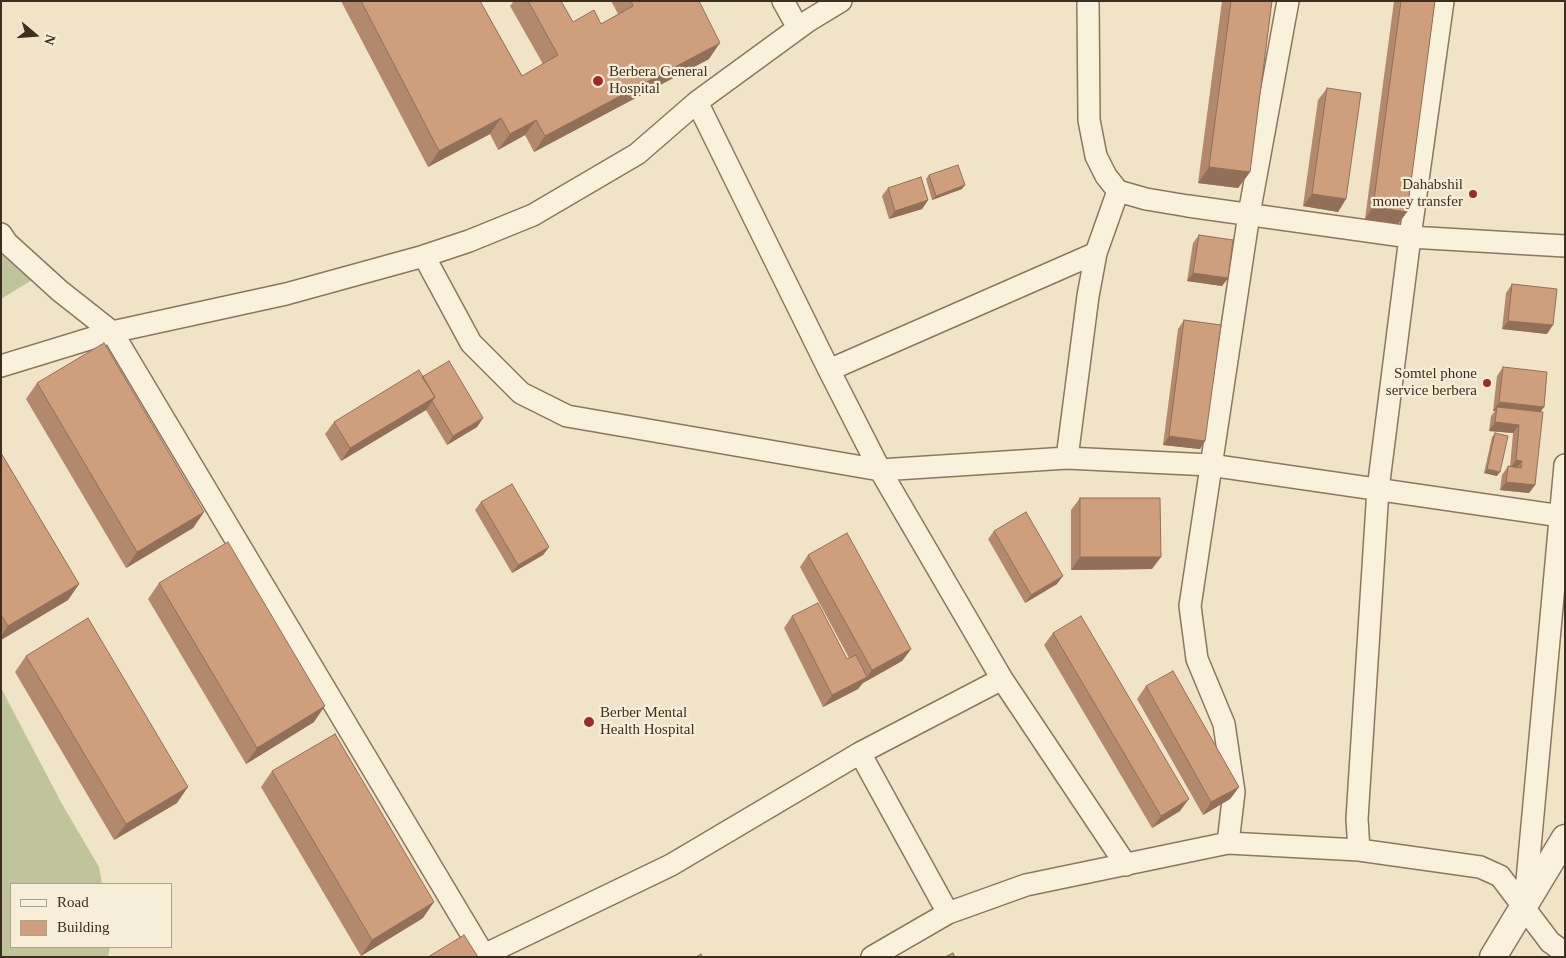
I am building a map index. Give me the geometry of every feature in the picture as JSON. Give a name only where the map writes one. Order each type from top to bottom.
[{"type":"street","points":[[783,1],[798,28]]},
{"type":"street","points":[[1,366],[112,332],[286,294],[424,256],[469,241],[533,215],[638,154],[698,102],[798,28],[841,1]]},
{"type":"street","points":[[1088,1],[1089,120],[1096,156],[1106,176],[1118,191],[1146,199],[1410,237],[1565,246]]},
{"type":"street","points":[[1228,843],[1234,792],[1224,724],[1197,659],[1190,606],[1249,214],[1288,1]]},
{"type":"street","points":[[1359,850],[1357,820],[1378,489],[1410,237],[1443,1]]},
{"type":"street","points":[[698,102],[828,370],[880,470],[1002,679],[1126,865]]},
{"type":"street","points":[[1067,458],[1088,296],[1096,253],[1118,191]]},
{"type":"street","points":[[1,234],[8,243],[60,291],[112,332],[484,956],[671,865],[860,753],[1002,679]]},
{"type":"street","points":[[828,370],[1096,253]]},
{"type":"street","points":[[424,256],[471,343],[521,393],[566,416],[880,470],[1067,458],[1210,464],[1561,516]]},
{"type":"street","points":[[1524,908],[1565,465]]},
{"type":"street","points":[[860,753],[948,913]]},
{"type":"street","points":[[1493,957],[1565,838]]},
{"type":"street","points":[[872,957],[948,913],[1026,886],[1228,843],[1359,850],[1480,867],[1500,876],[1550,942],[1565,953]]},
{"type":"green space","points":[[1,239],[32,280],[1,299]]},
{"type":"green space","points":[[1,688],[62,804],[99,867],[102,883],[10,883],[10,948],[110,948],[108,957],[1,957]]},
{"type":"building","name":"Berbera General Hospital","points":[[361,1],[480,1],[522,76],[558,55],[528,1],[561,1],[573,22],[594,10],[601,24],[633,6],[631,1],[699,1],[720,43],[545,136],[536,120],[510,134],[501,118],[439,151]]},
{"type":"building","points":[[1231,1],[1272,1],[1250,172],[1209,167]]},
{"type":"building","points":[[1401,1],[1435,1],[1407,212],[1373,207]]},
{"type":"building","points":[[1327,88],[1361,93],[1346,199],[1312,194]]},
{"type":"building","points":[[958,165],[965,185],[936,196],[929,175]]},
{"type":"building","points":[[921,177],[928,200],[895,211],[888,188]]},
{"type":"building","points":[[1199,235],[1233,240],[1228,278],[1193,273]]},
{"type":"building","points":[[1512,284],[1557,289],[1553,325],[1508,321]]},
{"type":"building","points":[[1184,320],[1221,325],[1205,441],[1169,436]]},
{"type":"building","points":[[104,343],[204,512],[137,552],[37,383]]},
{"type":"building","points":[[449,361],[483,418],[453,436],[432,401],[435,397],[422,377]]},
{"type":"building","points":[[1503,367],[1547,372],[1544,407],[1499,402]]},
{"type":"building","points":[[419,370],[435,397],[350,448],[334,422]]},
{"type":"building","points":[[1497,407],[1543,412],[1535,485],[1506,482],[1508,466],[1521,468],[1522,461],[1516,460],[1519,425],[1495,422]]},
{"type":"building","points":[[1495,433],[1508,436],[1500,472],[1487,469]]},
{"type":"building","points":[[1,453],[79,584],[8,626],[1,615]]},
{"type":"building","points":[[512,484],[549,547],[518,565],[481,502]]},
{"type":"building","points":[[1080,498],[1160,498],[1161,557],[1080,557]]},
{"type":"building","points":[[1026,512],[1063,576],[1031,595],[994,531]]},
{"type":"building","points":[[847,533],[911,649],[872,670],[808,555]]},
{"type":"building","points":[[228,542],[325,706],[257,748],[159,583]]},
{"type":"building","points":[[818,603],[847,659],[856,655],[867,677],[832,695],[792,616]]},
{"type":"building","points":[[1081,616],[1189,799],[1161,816],[1053,633]]},
{"type":"building","points":[[88,618],[188,787],[126,824],[26,656]]},
{"type":"building","points":[[1173,671],[1239,787],[1211,802],[1146,686]]},
{"type":"building","points":[[335,734],[434,902],[372,940],[272,771]]},
{"type":"building","points":[[464,935],[478,957],[428,957]]},
{"type":"building","points":[[953,953],[955,957],[945,957]]},
{"type":"place","name":"Berbera General Hospital","points":[[598,81]]},
{"type":"place","name":"Dahabshil money transfer","points":[[1473,194]]},
{"type":"place","name":"Somtel phone service berbera","points":[[1487,383]]},
{"type":"place","name":"Berber Mental Health Hospital","points":[[589,722]]}]
